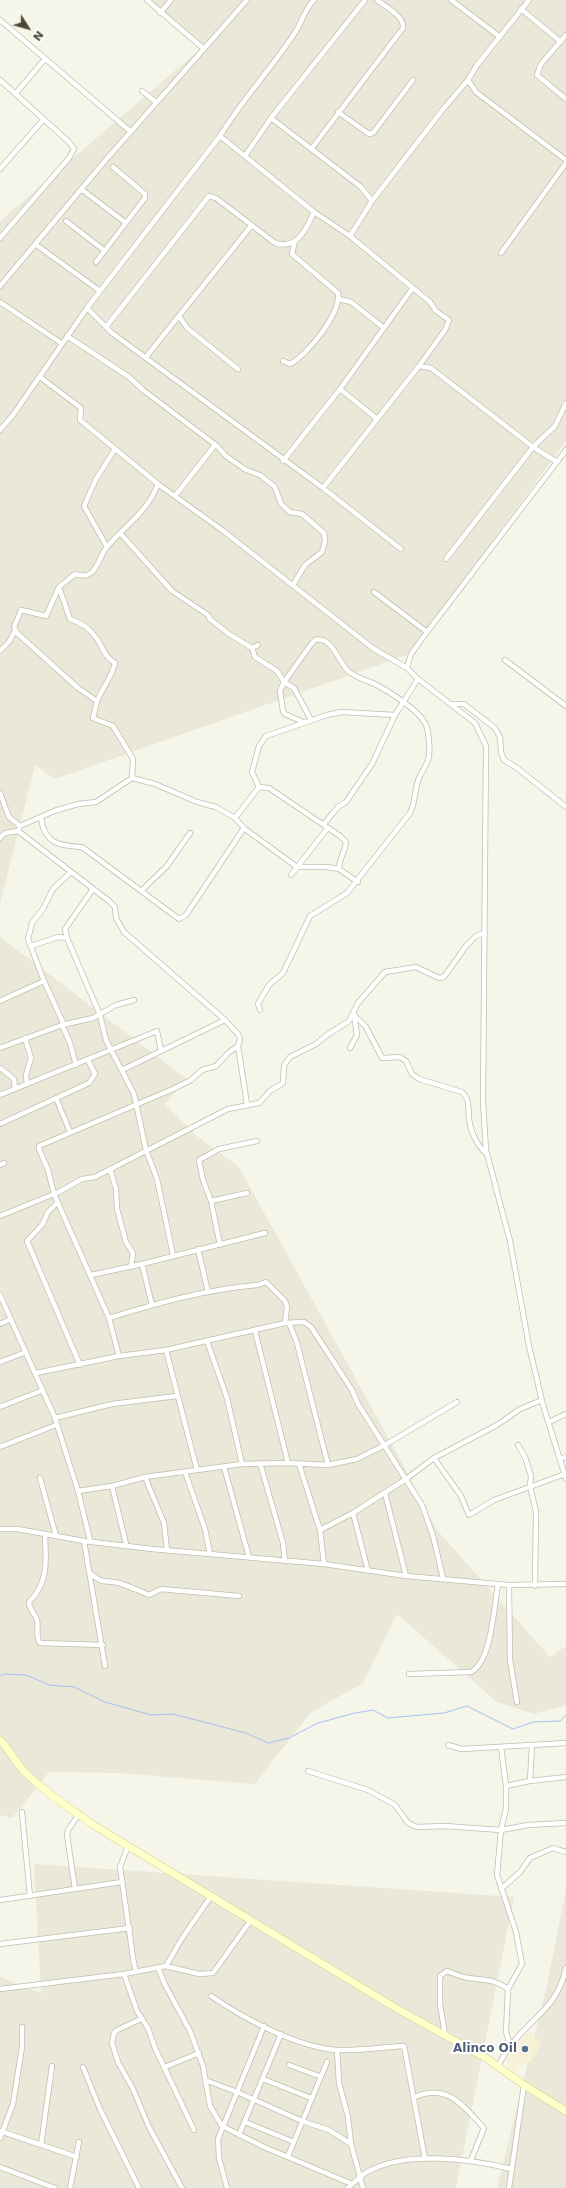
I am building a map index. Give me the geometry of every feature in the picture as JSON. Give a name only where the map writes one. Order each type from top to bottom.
[{"type":"street","points":[[147,0],[160,13],[204,49]]},
{"type":"street","points":[[160,13],[171,0]]},
{"type":"street","points":[[0,286],[156,102],[247,0]]},
{"type":"street","points":[[0,430],[13,415],[40,377],[61,343],[87,308],[220,136],[236,110],[261,80],[296,32],[306,8],[314,0]]},
{"type":"street","points":[[245,156],[271,118],[365,0]]},
{"type":"street","points":[[312,148],[403,28],[404,23],[401,19],[377,0]]},
{"type":"street","points":[[452,0],[500,37]]},
{"type":"street","points":[[350,236],[372,202],[529,0]]},
{"type":"street","points":[[521,9],[561,42]]},
{"type":"street","points":[[0,20],[131,132]]},
{"type":"street","points":[[566,35],[541,64],[537,75],[566,100]]},
{"type":"street","points":[[16,93],[45,59]]},
{"type":"street","points":[[0,80],[44,118],[73,147],[73,152],[0,238]]},
{"type":"street","points":[[338,112],[369,134],[373,133],[413,80]]},
{"type":"street","points":[[468,80],[476,92],[566,160]]},
{"type":"street","points":[[142,91],[156,102]]},
{"type":"street","points":[[0,169],[44,118]]},
{"type":"street","points":[[271,118],[362,187],[372,202]]},
{"type":"street","points":[[220,136],[314,212],[350,236],[430,302],[436,311],[450,320],[445,330],[419,366],[376,418],[323,488]]},
{"type":"street","points":[[501,252],[566,163]]},
{"type":"street","points":[[96,262],[145,198],[145,194],[113,167]]},
{"type":"street","points":[[81,189],[126,223]]},
{"type":"street","points":[[106,327],[209,196],[220,201],[275,243],[289,246],[308,225],[314,212]]},
{"type":"street","points":[[66,221],[105,251]]},
{"type":"street","points":[[146,357],[251,226]]},
{"type":"street","points":[[283,361],[290,364],[298,360],[332,318],[339,299],[338,293],[292,254],[295,241]]},
{"type":"street","points":[[35,244],[100,291]]},
{"type":"street","points":[[284,461],[340,389],[412,288]]},
{"type":"street","points":[[339,299],[351,302],[384,328]]},
{"type":"street","points":[[0,302],[61,343]]},
{"type":"street","points":[[87,308],[106,327],[284,461],[323,488],[401,549]]},
{"type":"street","points":[[179,316],[187,328],[238,369]]},
{"type":"street","points":[[67,336],[129,377],[143,390],[215,445],[226,456],[246,470],[260,475],[275,487],[281,504],[290,512],[302,514],[324,533],[325,541],[322,552],[305,565],[293,585]]},
{"type":"street","points":[[419,366],[431,368],[533,447],[557,462]]},
{"type":"street","points":[[40,377],[81,408],[80,420],[158,484],[293,585],[374,649],[407,668],[418,679],[475,722],[486,746],[483,1102],[487,1154],[510,1241],[525,1327],[542,1400],[565,1476],[530,1486],[494,1500],[469,1515],[461,1496],[434,1458]]},
{"type":"street","points":[[340,389],[376,418]]},
{"type":"street","points":[[446,559],[533,447],[555,426],[566,403]]},
{"type":"street","points":[[175,496],[215,445]]},
{"type":"street","points":[[107,547],[84,506],[96,478],[115,449]]},
{"type":"street","points":[[407,668],[412,654],[427,632],[566,450]]},
{"type":"street","points":[[0,651],[9,642],[15,631],[14,627],[21,610],[46,616],[59,586],[75,574],[85,576],[92,573],[107,547],[138,517],[153,497],[158,484]]},
{"type":"street","points":[[121,534],[172,591],[208,615],[210,619],[229,634],[252,648],[255,657],[277,670],[284,682],[294,688],[311,720]]},
{"type":"street","points":[[59,586],[70,619],[81,623],[94,635],[106,658],[115,663],[113,673],[103,688],[97,701],[93,718],[113,726],[134,763],[132,778]]},
{"type":"street","points":[[374,592],[427,632]]},
{"type":"street","points":[[15,631],[78,688],[97,701]]},
{"type":"street","points":[[260,1010],[258,1004],[269,985],[283,973],[310,916],[343,896],[358,882],[414,807],[419,778],[430,755],[428,733],[425,723],[404,702],[376,685],[355,676],[341,663],[327,642],[322,640],[315,640],[284,682],[280,691],[284,703],[283,711],[303,722]]},
{"type":"street","points":[[252,648],[258,645]]},
{"type":"street","points":[[505,660],[566,706]]},
{"type":"street","points":[[324,824],[338,807],[346,802],[372,764],[395,715],[404,702],[410,689],[418,679]]},
{"type":"street","points":[[452,704],[464,704],[495,728],[500,737],[501,752],[504,760],[517,768],[566,807]]},
{"type":"street","points":[[259,786],[252,772],[261,741],[266,736],[303,722],[341,712],[395,715]]},
{"type":"street","points":[[18,831],[20,826],[40,817],[78,804],[96,802],[132,778],[156,784],[197,802],[216,807],[235,818],[244,828],[297,867],[327,867],[339,869],[358,882]]},
{"type":"street","points":[[259,786],[269,788],[324,824],[346,842],[346,848],[339,859],[339,869]]},
{"type":"street","points":[[235,818],[259,786]]},
{"type":"street","points":[[0,793],[9,817],[20,826]]},
{"type":"street","points":[[40,817],[42,830],[52,840],[63,846],[82,847],[179,919],[186,915],[244,828]]},
{"type":"street","points":[[291,875],[327,830],[324,824]]},
{"type":"street","points":[[0,838],[5,834],[18,831]]},
{"type":"street","points":[[18,831],[115,907],[116,918],[120,926],[132,940],[225,1020],[238,1034],[240,1039],[238,1046],[247,1104]]},
{"type":"street","points":[[141,891],[167,866],[190,833]]},
{"type":"street","points":[[71,872],[53,889],[43,909],[32,924],[28,939],[63,1025],[76,1065]]},
{"type":"street","points":[[93,889],[65,929],[66,938],[100,1015],[110,1049],[131,1087],[142,1128],[146,1150],[157,1179],[174,1255]]},
{"type":"street","points":[[0,1216],[54,1194],[82,1179],[95,1177],[228,1109],[247,1104],[259,1103],[270,1091],[283,1083],[284,1065],[292,1054],[316,1044],[331,1032],[349,1022],[354,1015],[358,1003],[385,972],[416,967],[439,978],[444,977],[466,946],[476,936],[485,932]]},
{"type":"street","points":[[31,946],[58,937],[66,938]]},
{"type":"street","points":[[0,1001],[44,981]]},
{"type":"street","points":[[0,1048],[63,1025],[100,1015],[116,1005],[134,1000]]},
{"type":"street","points":[[350,1048],[357,1035],[354,1015]]},
{"type":"street","points":[[354,1015],[366,1027],[382,1058],[400,1057],[406,1061],[412,1074],[419,1079],[462,1092],[466,1095],[469,1118],[476,1140],[487,1154]]},
{"type":"street","points":[[122,1070],[225,1020]]},
{"type":"street","points":[[0,1095],[88,1060],[110,1049],[125,1045],[141,1035],[157,1031],[161,1051]]},
{"type":"street","points":[[25,1038],[31,1058],[26,1075],[27,1084]]},
{"type":"street","points":[[119,1356],[109,1318],[54,1194],[48,1170],[39,1146],[191,1080],[202,1070],[216,1066],[228,1053],[238,1046]]},
{"type":"street","points":[[0,1124],[89,1083],[94,1079],[94,1074],[88,1060]]},
{"type":"street","points":[[0,1068],[14,1079],[15,1089]]},
{"type":"street","points":[[56,1098],[70,1132]]},
{"type":"street","points":[[220,1245],[211,1201],[203,1180],[199,1160],[219,1149],[256,1141]]},
{"type":"street","points":[[110,1169],[116,1189],[117,1209],[126,1242],[133,1253],[131,1266]]},
{"type":"street","points":[[211,1201],[247,1192]]},
{"type":"street","points":[[58,1202],[48,1212],[42,1224],[27,1241],[80,1365]]},
{"type":"street","points":[[91,1275],[142,1264],[265,1233]]},
{"type":"street","points":[[198,1249],[208,1292]]},
{"type":"street","points":[[142,1264],[152,1305]]},
{"type":"street","points":[[109,1318],[152,1305],[208,1292],[258,1285],[266,1282],[285,1301],[287,1307],[287,1323],[297,1343],[328,1465]]},
{"type":"street","points":[[0,1295],[43,1390],[54,1418],[78,1491],[87,1540],[90,1573],[103,1645],[105,1666]]},
{"type":"street","points":[[0,1324],[11,1319]]},
{"type":"street","points":[[36,1373],[119,1356],[166,1350],[287,1323],[304,1322],[311,1327],[352,1390],[358,1404],[422,1505],[433,1536],[443,1578]]},
{"type":"street","points":[[255,1331],[288,1463]]},
{"type":"street","points":[[207,1341],[226,1398],[242,1464]]},
{"type":"street","points":[[166,1350],[197,1470]]},
{"type":"street","points":[[0,1362],[26,1352]]},
{"type":"street","points":[[0,1407],[43,1390]]},
{"type":"street","points":[[54,1418],[112,1404],[177,1396]]},
{"type":"street","points":[[320,1530],[353,1513],[385,1493],[434,1458],[497,1425],[520,1409],[542,1400]]},
{"type":"street","points":[[78,1491],[112,1486],[145,1477],[242,1464],[288,1463],[328,1465],[357,1459],[385,1446],[457,1402]]},
{"type":"street","points":[[549,1422],[566,1414]]},
{"type":"street","points":[[0,1447],[56,1425]]},
{"type":"street","points":[[518,1445],[525,1457],[531,1476],[530,1486],[536,1512],[536,1586]]},
{"type":"street","points":[[560,1459],[566,1456]]},
{"type":"street","points":[[260,1463],[283,1543],[285,1561]]},
{"type":"street","points":[[299,1464],[320,1530],[324,1564]]},
{"type":"street","points":[[224,1467],[249,1557]]},
{"type":"street","points":[[185,1472],[205,1529],[210,1554]]},
{"type":"street","points":[[145,1477],[164,1523],[167,1550]]},
{"type":"street","points":[[40,1478],[56,1536]]},
{"type":"street","points":[[112,1486],[126,1544]]},
{"type":"street","points":[[385,1493],[406,1576]]},
{"type":"street","points":[[353,1513],[368,1571]]},
{"type":"street","points":[[0,1529],[17,1529],[45,1535],[167,1550],[324,1564],[406,1576],[443,1578],[509,1585],[536,1586],[566,1584]]},
{"type":"street","points":[[45,1535],[47,1568],[37,1594],[29,1602],[29,1609],[37,1619],[37,1639],[40,1643],[103,1645]]},
{"type":"street","points":[[90,1573],[98,1580],[108,1583],[118,1583],[149,1595],[162,1589],[239,1596]]},
{"type":"street","points":[[409,1674],[472,1672],[478,1668],[486,1652],[498,1584]]},
{"type":"street","points":[[509,1585],[510,1660],[517,1702]]},
{"type":"street","points":[[0,1740],[23,1770],[61,1803],[128,1846],[394,2007],[498,2066],[524,2085],[566,2111]]},
{"type":"street","points":[[448,1745],[462,1749],[566,1743]]},
{"type":"street","points":[[530,1781],[532,1745]]},
{"type":"street","points":[[500,1747],[506,1786],[506,1808],[497,1875],[516,1932],[522,1964],[508,1989],[506,2032],[510,2045]]},
{"type":"street","points":[[308,1771],[368,1790],[395,1804],[408,1823],[417,1827],[445,1826],[502,1830],[528,1825],[566,1823]]},
{"type":"street","points":[[506,1786],[530,1781],[566,1777]]},
{"type":"street","points":[[22,1812],[30,1896]]},
{"type":"street","points":[[75,1889],[67,1835],[68,1830],[79,1814]]},
{"type":"street","points":[[128,1846],[120,1867],[136,1971]]},
{"type":"street","points":[[501,1889],[520,1872],[530,1858],[553,1848],[566,1852]]},
{"type":"street","points":[[0,1900],[122,1882]]},
{"type":"street","points":[[166,1966],[181,1940],[211,1896]]},
{"type":"street","points":[[0,1989],[124,1974],[166,1966],[199,1974],[213,1973],[251,1920]]},
{"type":"street","points":[[0,1944],[130,1928]]},
{"type":"street","points":[[158,1967],[164,1983],[190,2031],[199,2053],[206,2080],[210,2106],[222,2126],[239,2135],[352,2184]]},
{"type":"street","points":[[498,2066],[510,2045],[556,1995],[562,1985],[566,1968]]},
{"type":"street","points":[[445,2035],[440,2004],[440,1976],[447,1971],[467,1978],[500,1983],[508,1989]]},
{"type":"street","points":[[124,1974],[141,2019],[148,2028],[155,2048],[194,2130]]},
{"type":"street","points":[[211,1996],[231,2010],[281,2034],[307,2043],[337,2050],[404,2046],[407,2068],[415,2097],[425,2159]]},
{"type":"street","points":[[141,2019],[117,2030],[114,2033],[112,2043],[118,2062],[138,2101],[149,2127],[182,2188]]},
{"type":"street","points":[[227,2188],[217,2149],[218,2139],[264,2026]]},
{"type":"street","points":[[0,2138],[1,2132],[13,2104],[22,2047],[22,2027]]},
{"type":"street","points":[[239,2135],[281,2034]]},
{"type":"street","points":[[337,2050],[339,2083],[348,2117],[351,2144],[363,2188]]},
{"type":"street","points":[[165,2067],[199,2053]]},
{"type":"street","points":[[288,2156],[319,2076],[327,2062]]},
{"type":"street","points":[[289,2065],[319,2076]]},
{"type":"street","points":[[41,2145],[52,2066]]},
{"type":"street","points":[[83,2067],[100,2109],[139,2188]]},
{"type":"street","points":[[263,2079],[311,2098]]},
{"type":"street","points":[[206,2080],[255,2099],[302,2121],[329,2130],[351,2144]]},
{"type":"street","points":[[509,2188],[524,2085]]},
{"type":"street","points":[[415,2097],[435,2091],[447,2094],[484,2128],[471,2160]]},
{"type":"street","points":[[245,2122],[294,2142]]},
{"type":"street","points":[[1,2132],[77,2157]]},
{"type":"street","points":[[70,2188],[79,2142]]},
{"type":"street","points":[[348,2188],[366,2172],[402,2161],[425,2159],[471,2160],[511,2169]]},
{"type":"street","points":[[0,2168],[55,2188]]},
{"type":"shaded area","points":[[142,0],[566,0],[566,441],[410,654],[55,779],[35,765],[0,904],[0,221],[200,49]]},
{"type":"shaded area","points":[[0,937],[187,1079],[165,1104],[198,1137],[239,1167],[411,1479],[436,1529],[550,1657],[566,1646],[566,1705],[534,1714],[497,1702],[397,1614],[363,1683],[310,1713],[255,1784],[119,1773],[49,1772],[12,1818],[0,1815]]},
{"type":"shaded area","points":[[34,1864],[514,1897],[456,2188],[0,2188],[0,1977],[41,1993]]},
{"type":"shaded area","points":[[566,1889],[566,2188],[497,2188],[547,1985]]},
{"type":"shaded area","points":[[528,2031],[541,2043],[531,2062],[521,2063],[515,2073],[507,2064],[507,2060],[511,2052]]},
{"type":"waterway","points":[[0,1676],[4,1674],[26,1675],[49,1685],[74,1687],[105,1702],[151,1715],[173,1714],[246,1733],[268,1743],[289,1738],[318,1723],[355,1713],[373,1710],[388,1718],[444,1713],[467,1706],[513,1729],[533,1722],[560,1721],[566,1715]]},
{"type":"place","name":"Alinco Oil","points":[[525,2049]]}]
